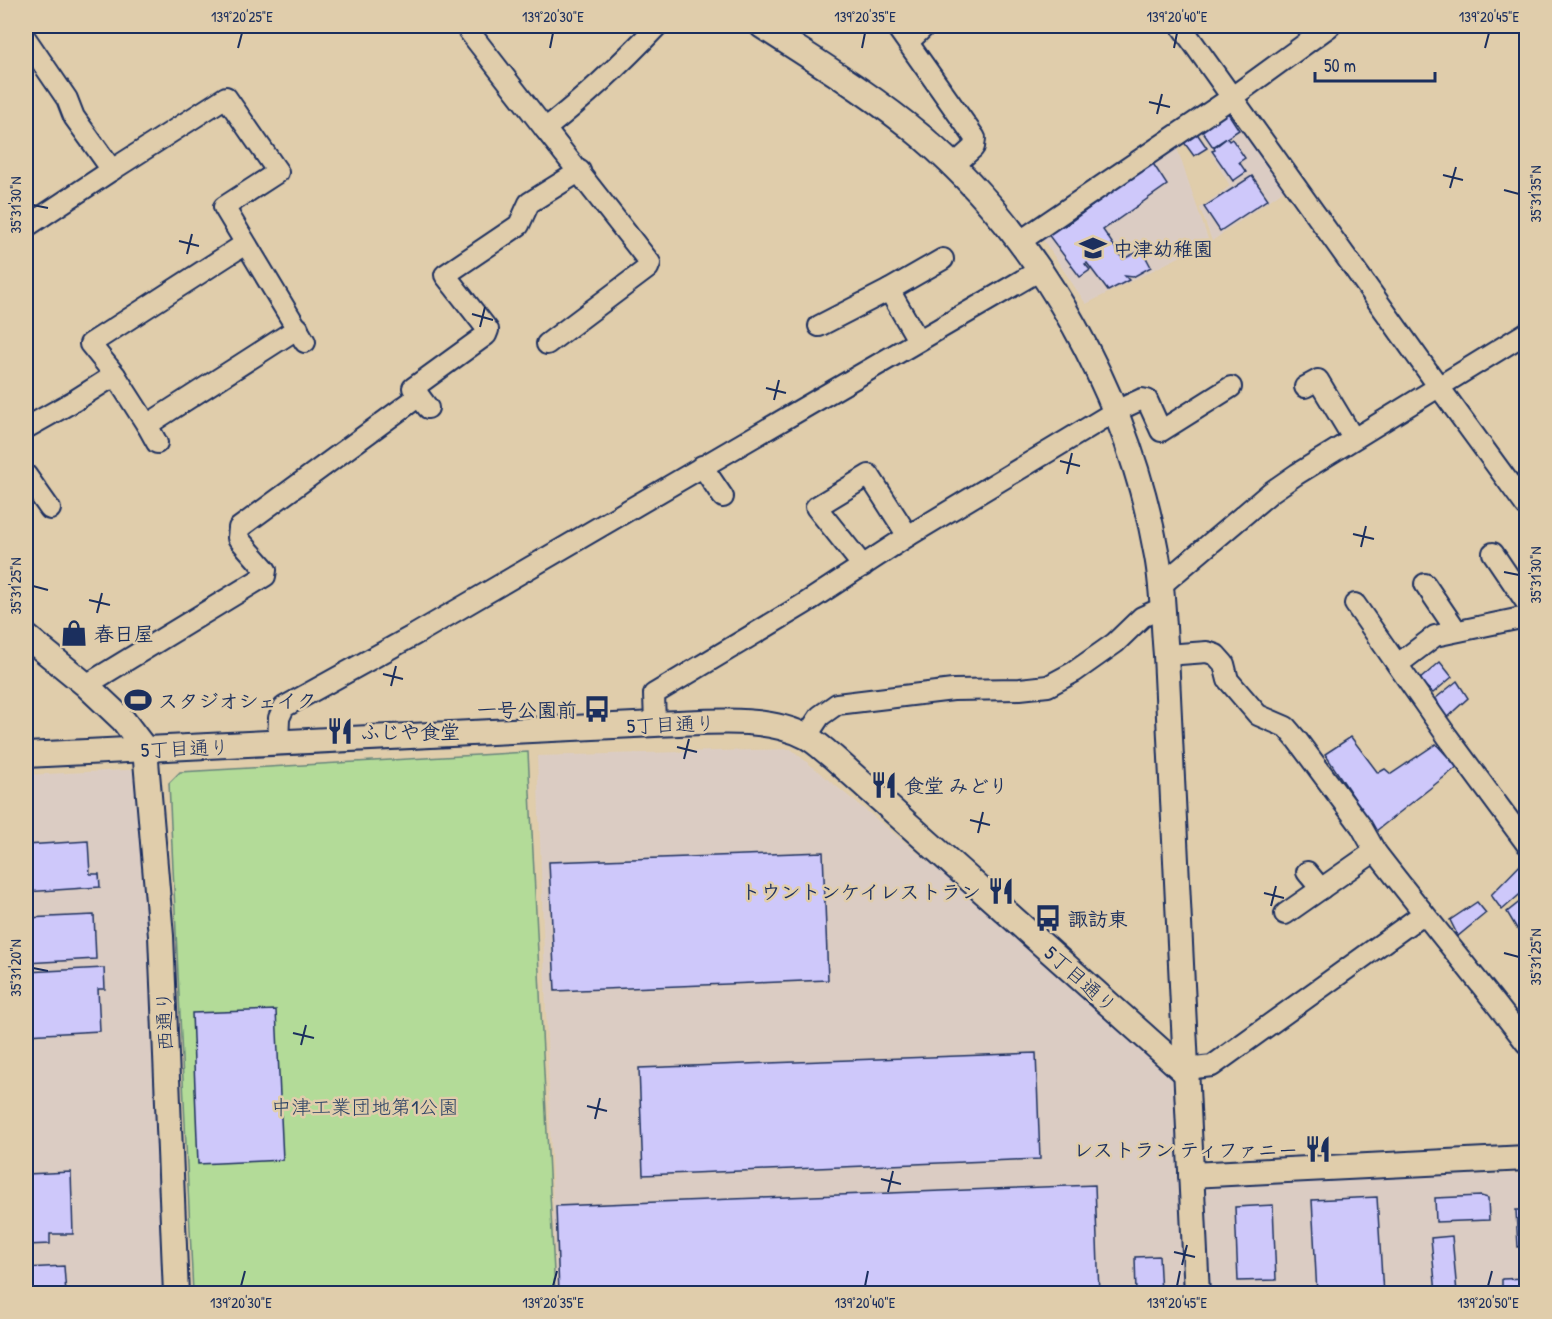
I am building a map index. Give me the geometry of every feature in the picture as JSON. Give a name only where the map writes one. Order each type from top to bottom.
[{"type":"street","points":[[465,26],[650,263],[648,268],[546,344]]},
{"type":"street","points":[[545,129],[584,99],[657,26]]},
{"type":"street","points":[[762,26],[864,92],[922,137],[987,200],[1040,270],[1094,362],[1139,477],[1157,557],[1166,655],[1197,1293]]},
{"type":"street","points":[[896,26],[975,138],[974,147],[952,167]]},
{"type":"street","points":[[908,42],[925,26]]},
{"type":"street","points":[[1180,26],[1527,506]]},
{"type":"street","points":[[1019,242],[1231,98],[1330,26]]},
{"type":"street","points":[[26,39],[67,99],[74,117],[112,170]]},
{"type":"street","points":[[26,228],[226,97],[278,172],[224,207],[302,335],[147,425]]},
{"type":"street","points":[[86,685],[265,576],[266,570],[238,538],[239,528],[424,402],[413,388],[486,335],[488,330],[445,275],[519,225],[529,203],[580,171]]},
{"type":"street","points":[[158,443],[115,375],[85,339],[245,244]]},
{"type":"street","points":[[826,318],[889,290],[933,260]]},
{"type":"street","points":[[278,744],[279,718],[284,706],[618,523],[663,496],[702,466],[1040,270]]},
{"type":"street","points":[[889,290],[918,340]]},
{"type":"street","points":[[806,737],[820,716],[837,704],[953,690],[1020,689],[1048,686],[1074,672],[1115,644],[1271,492],[1353,438],[1527,333]]},
{"type":"street","points":[[26,428],[115,375]]},
{"type":"street","points":[[1305,387],[1318,380],[1353,438]]},
{"type":"street","points":[[655,724],[654,694],[761,631],[908,536],[1114,412],[1142,399],[1147,400],[1161,431],[1231,387]]},
{"type":"street","points":[[702,466],[723,497]]},
{"type":"street","points":[[863,566],[816,507],[869,474],[908,536]]},
{"type":"street","points":[[26,475],[50,509]]},
{"type":"street","points":[[1493,554],[1527,602]]},
{"type":"street","points":[[1425,584],[1452,624],[1454,631]]},
{"type":"street","points":[[1355,604],[1447,736],[1527,843]]},
{"type":"street","points":[[1398,664],[1435,636],[1527,617]]},
{"type":"street","points":[[26,636],[86,685],[123,720],[145,749]]},
{"type":"street","points":[[1166,655],[1207,652],[1216,655],[1224,664],[1228,680],[1258,715],[1286,727],[1361,826],[1375,851],[1423,914],[1448,941],[1527,1043]]},
{"type":"street","name":"5丁目通り","points":[[26,755],[655,724],[733,722],[769,724],[806,737],[833,757],[1186,1071]]},
{"type":"street","name":"西通り","points":[[145,749],[161,936],[176,1293]]},
{"type":"street","points":[[1285,914],[1375,851]]},
{"type":"street","points":[[1307,872],[1321,889]]},
{"type":"street","points":[[1186,1071],[1212,1066],[1423,914]]},
{"type":"street","points":[[1191,1174],[1527,1158]]},
{"type":"shaded area","points":[[1231,108],[1287,188],[1212,241],[1200,208],[1230,186],[1196,127]]},
{"type":"shaded area","points":[[1175,142],[1209,242],[1086,304],[1040,235]]},
{"type":"shaded area","points":[[791,749],[1187,1074],[1192,1185],[1526,1173],[1526,1293],[556,1293],[537,756]]},
{"type":"shaded area","points":[[147,769],[174,1293],[26,1294],[26,775]]},
{"type":"green space","name":"中津工業団地第1公園","points":[[528,752],[555,1293],[193,1293],[169,783],[180,772]]},
{"type":"building","points":[[1226,110],[1239,130],[1213,147],[1200,128]]},
{"type":"building","points":[[1196,132],[1207,148],[1194,156],[1183,141]]},
{"type":"building","points":[[1227,138],[1229,141],[1232,139],[1245,158],[1239,162],[1246,172],[1233,181],[1212,151]]},
{"type":"building","points":[[1152,162],[1167,185],[1103,230],[1123,259],[1142,250],[1151,267],[1133,277],[1125,276],[1129,280],[1108,291],[1087,263],[1085,264],[1090,270],[1080,277],[1047,233],[1063,223],[1065,226]]},
{"type":"building","points":[[1252,176],[1268,199],[1220,231],[1204,207]]},
{"type":"building","points":[[1440,662],[1452,677],[1433,693],[1419,680]]},
{"type":"building","points":[[1457,681],[1468,698],[1445,719],[1436,698]]},
{"type":"building","points":[[1351,737],[1378,773],[1385,769],[1391,774],[1436,744],[1457,767],[1376,831],[1325,754]]},
{"type":"building","points":[[88,841],[90,874],[99,874],[100,887],[26,892],[26,845]]},
{"type":"building","points":[[823,852],[828,980],[555,991],[549,862]]},
{"type":"building","points":[[1526,859],[1526,889],[1502,910],[1491,895]]},
{"type":"building","points":[[1526,897],[1526,944],[1507,912]]},
{"type":"building","points":[[1477,902],[1486,913],[1458,936],[1450,920]]},
{"type":"building","points":[[94,915],[96,959],[26,963],[26,918]]},
{"type":"building","points":[[104,968],[105,989],[98,989],[100,1031],[26,1035],[26,972]]},
{"type":"building","points":[[276,1010],[283,1160],[198,1164],[192,1013]]},
{"type":"building","points":[[1036,1053],[1040,1159],[643,1175],[639,1068]]},
{"type":"building","points":[[71,1172],[73,1234],[50,1234],[50,1244],[26,1245],[26,1174]]},
{"type":"building","points":[[1095,1185],[1099,1294],[559,1294],[556,1206]]},
{"type":"building","points":[[1481,1196],[1488,1198],[1489,1220],[1436,1222],[1435,1198]]},
{"type":"building","points":[[1377,1197],[1383,1294],[1317,1294],[1312,1200]]},
{"type":"building","points":[[1273,1205],[1276,1280],[1238,1281],[1235,1207]]},
{"type":"building","points":[[1516,1210],[1526,1210],[1526,1246],[1518,1247]]},
{"type":"building","points":[[1452,1236],[1457,1293],[1436,1294],[1431,1238]]},
{"type":"building","points":[[1159,1256],[1161,1294],[1136,1294],[1135,1257]]},
{"type":"building","points":[[64,1266],[66,1294],[26,1294],[26,1268]]},
{"type":"building","points":[[1526,1278],[1526,1294],[1502,1294],[1502,1279]]},
{"type":"place","name":"中津幼稚園","points":[[1093,248]]},
{"type":"place","name":"春日屋","points":[[74,633]]},
{"type":"place","name":"スタジオシェイク","points":[[138,700]]},
{"type":"place","name":"一号公園前","points":[[597,709]]},
{"type":"place","name":"ふじや食堂","points":[[340,731]]},
{"type":"place","name":"食堂 みどり","points":[[884,785]]},
{"type":"place","name":"トウントンケイレストラン","points":[[1001,891]]},
{"type":"place","name":"諏訪東","points":[[1048,918]]},
{"type":"place","name":"レストラン ティファニー","points":[[1318,1149]]}]
